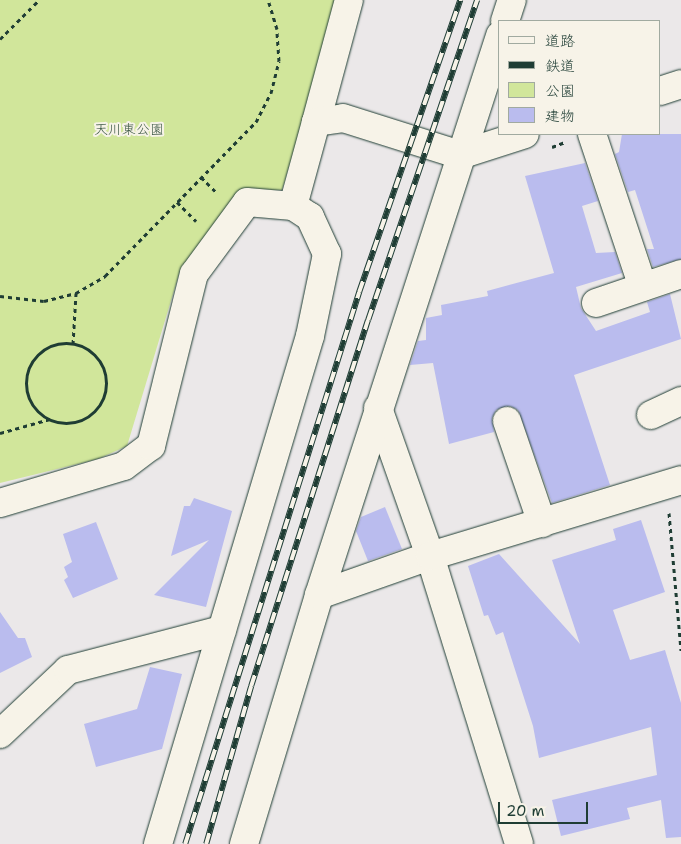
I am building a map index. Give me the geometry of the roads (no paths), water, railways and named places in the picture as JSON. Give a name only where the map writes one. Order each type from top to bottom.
[{"type":"street","points":[[294,206],[349,0]]},
{"type":"street","points":[[505,20],[512,0]]},
{"type":"street","points":[[244,844],[378,408],[498,42]]},
{"type":"street","points":[[661,91],[681,84]]},
{"type":"street","points":[[316,122],[343,118],[460,155],[522,135]]},
{"type":"street","points":[[592,135],[643,287]]},
{"type":"street","points":[[0,503],[124,466],[151,446],[194,274],[247,202],[294,206],[310,217],[327,254],[310,336],[158,844]]},
{"type":"street","points":[[596,303],[681,274]]},
{"type":"street","points":[[651,415],[681,402]]},
{"type":"street","points":[[378,408],[430,556],[519,844]]},
{"type":"street","points":[[507,420],[542,523]]},
{"type":"street","points":[[319,595],[430,556],[674,482]]},
{"type":"street","points":[[0,734],[68,670],[222,630]]},
{"type":"railway","points":[[185,844],[359,292],[460,0]]},
{"type":"railway","points":[[206,844],[251,686],[368,320],[477,0]]},
{"type":"park label","name":"天川東公園","points":[[129,129]]}]
